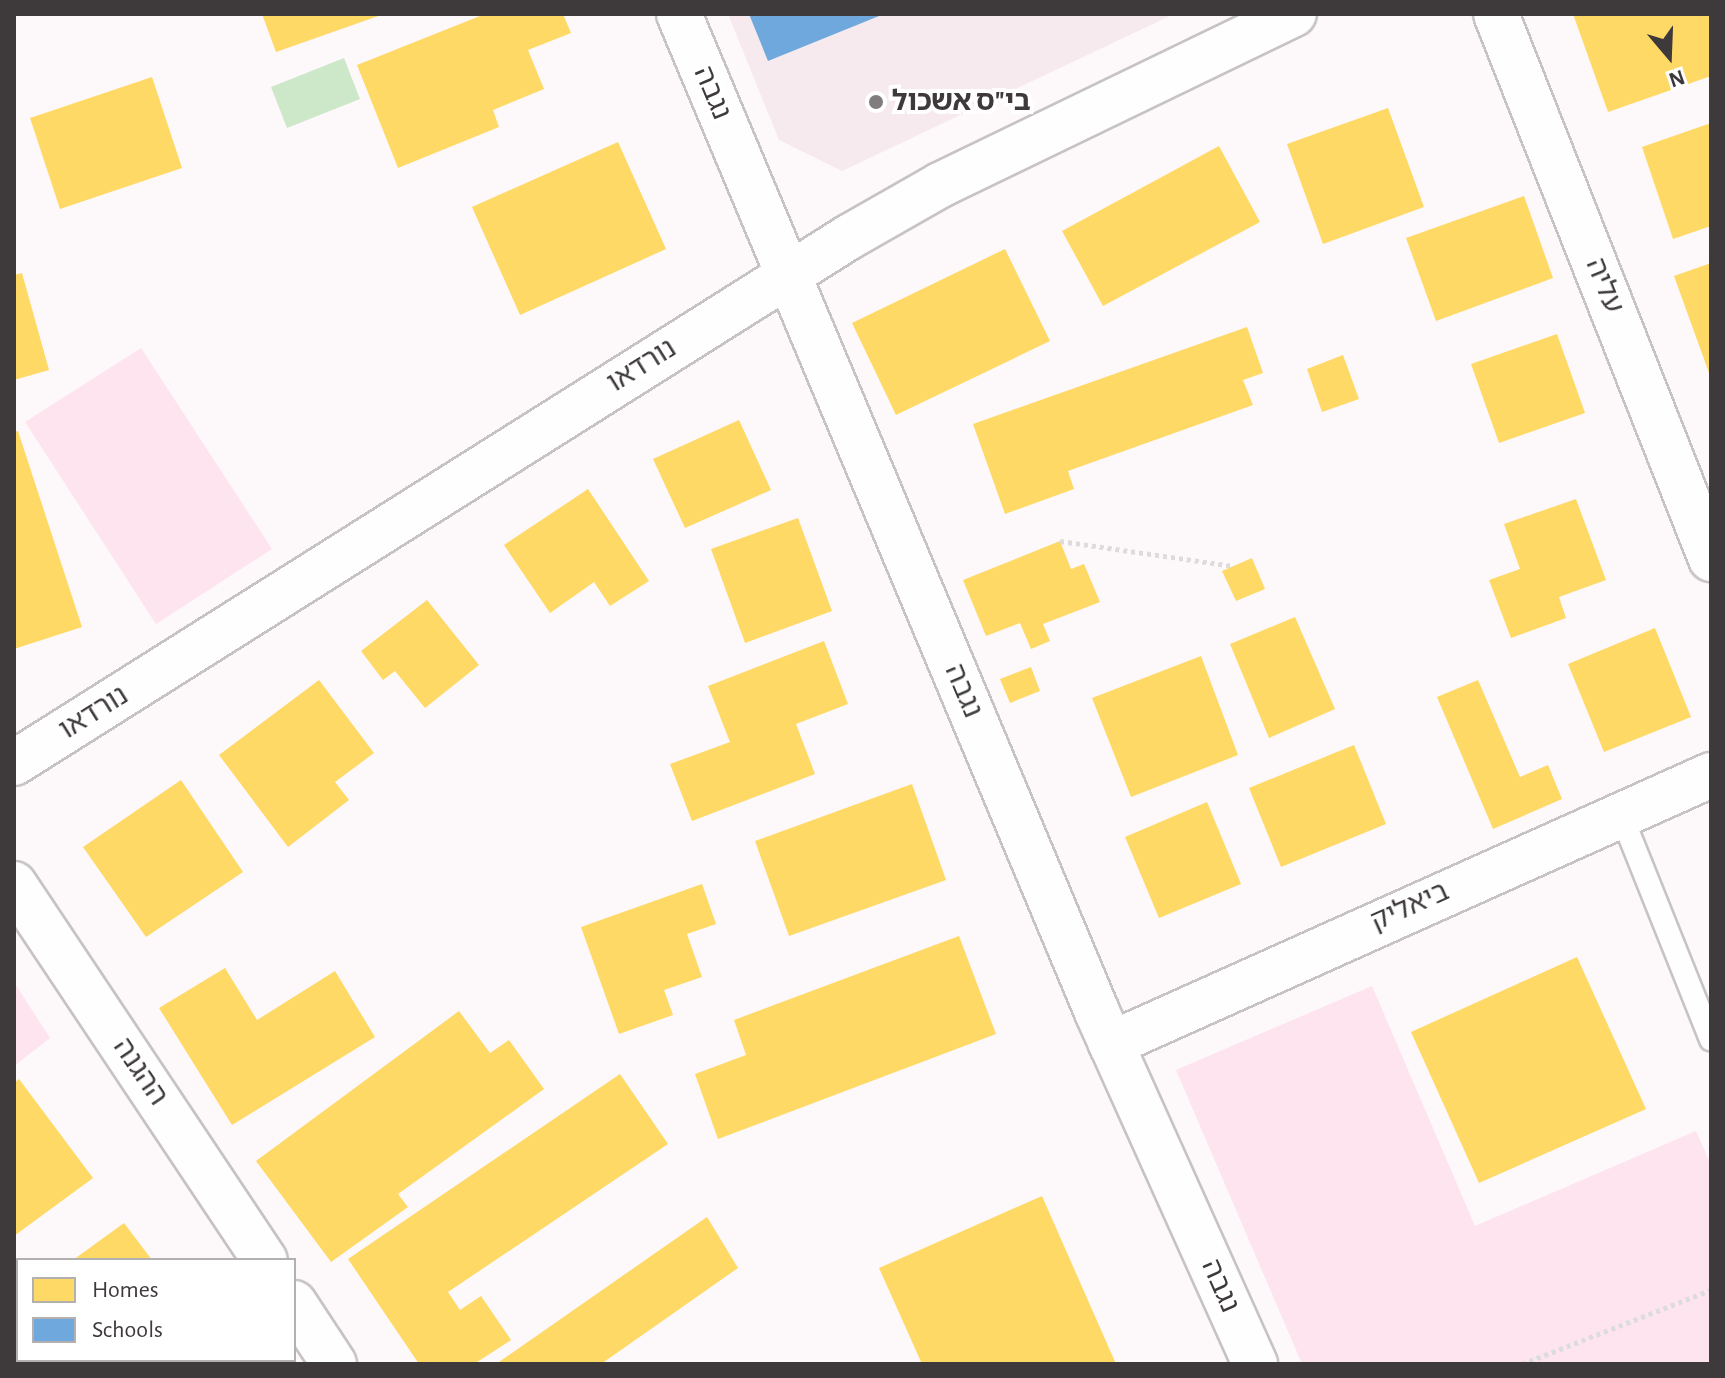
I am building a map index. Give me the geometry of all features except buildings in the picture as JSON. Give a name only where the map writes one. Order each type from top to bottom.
[{"type":"street","name":"נגבה","points":[[679,14],[1111,1044],[1255,1364]]},
{"type":"street","name":"נורדאו","points":[[14,763],[788,274],[940,185],[1294,14]]},
{"type":"street","name":"עליה","points":[[1496,14],[1711,559]]},
{"type":"street","name":"ביאליק","points":[[1111,1044],[1620,812],[1711,775]]},
{"type":"street","name":"ההגנה","points":[[14,884],[264,1258]]},
{"type":"street","points":[[296,1306],[334,1364]]},
{"type":"lane","points":[[1620,812],[1711,1040]]},
{"type":"lane","points":[[1690,988],[1711,979]]},
{"type":"path","points":[[1060,541],[1234,566]]},
{"type":"path","points":[[1522,1364],[1711,1290]]},
{"type":"shaded area","name":"בי\"ס אשכול","points":[[728,14],[1174,14],[842,171],[779,140]]},
{"type":"shaded area","points":[[344,58],[360,99],[287,128],[271,87]]},
{"type":"shaded area","points":[[141,348],[272,549],[156,624],[25,422]]},
{"type":"shaded area","points":[[14,982],[50,1038],[14,1066]]},
{"type":"shaded area","points":[[1372,986],[1475,1226],[1696,1131],[1711,1165],[1711,1364],[1302,1364],[1176,1070]]},
{"type":"place","name":"בי\"ס אשכול","points":[[876,102]]}]
